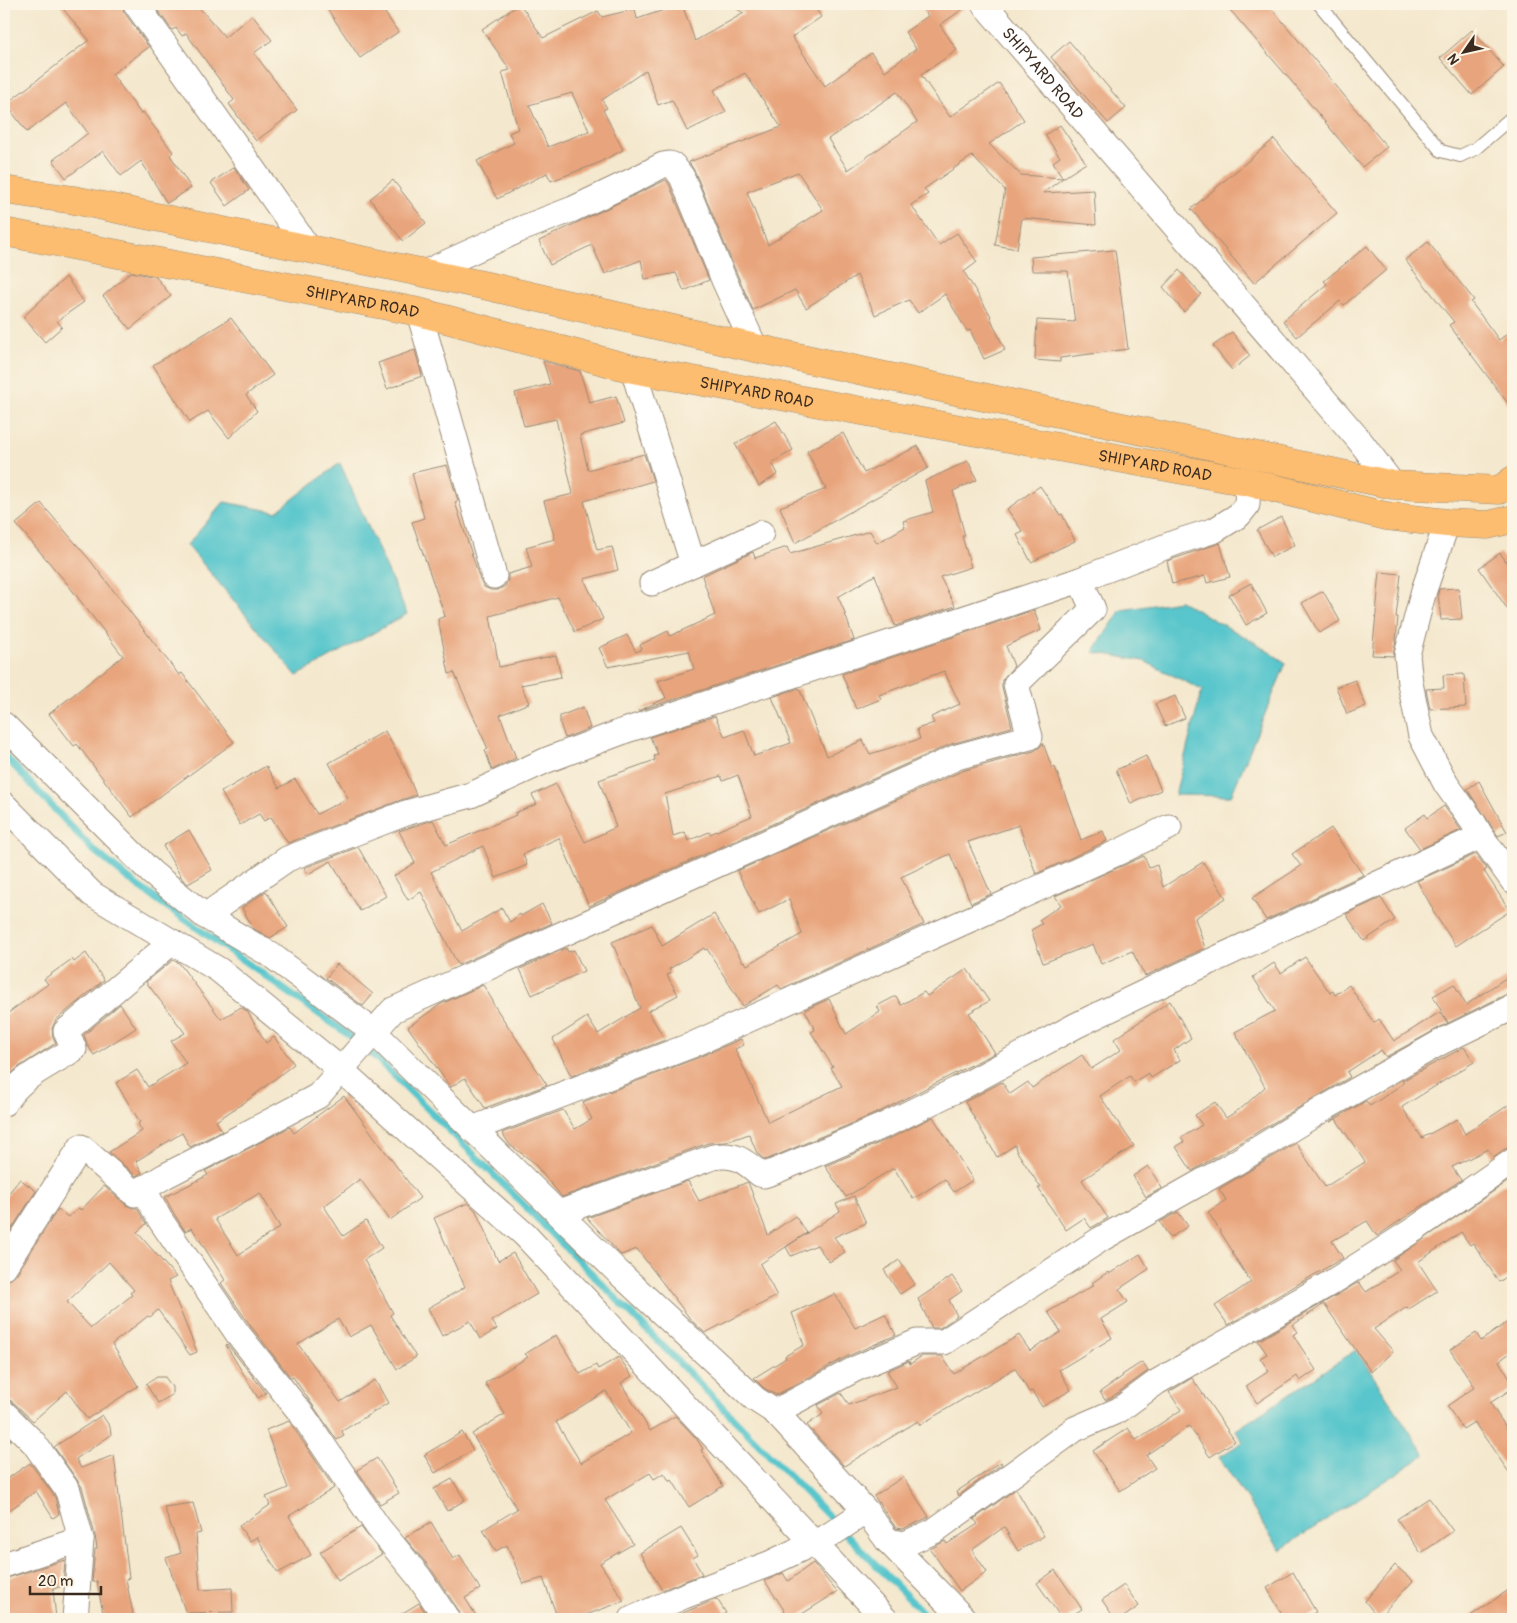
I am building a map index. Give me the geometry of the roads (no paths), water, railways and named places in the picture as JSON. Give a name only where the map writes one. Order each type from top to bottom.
[{"type":"main road","points":[[4,190],[74,200],[492,286],[755,348],[1393,485],[1507,485]]},
{"type":"main road","name":"SHIPYARD ROAD","points":[[4,232],[419,312],[633,369],[1248,482],[1386,516],[1448,524],[1488,525],[1513,519]]},
{"type":"street","points":[[136,4],[309,248]]},
{"type":"street","name":"SHIPYARD ROAD","points":[[984,4],[1360,441],[1393,485]]},
{"type":"street","points":[[424,273],[521,229],[574,208],[632,181],[654,168],[668,164],[673,165],[682,177],[724,280],[755,348]]},
{"type":"street","points":[[419,312],[494,576]]},
{"type":"street","points":[[633,369],[693,564]]},
{"type":"street","points":[[206,916],[287,859],[406,813],[471,795],[547,760],[624,730],[1080,580],[1177,542],[1215,530],[1239,515],[1247,505],[1248,482]]},
{"type":"street","points":[[1448,524],[1424,590],[1407,655],[1410,683],[1421,736],[1446,784],[1513,881]]},
{"type":"street","points":[[652,583],[761,533]]},
{"type":"street","points":[[4,1267],[81,1147],[135,1194],[165,1176],[318,1096],[393,1010],[957,757],[1030,737],[1016,684],[1093,609],[1080,580]]},
{"type":"street","points":[[4,725],[152,873],[206,916],[271,955],[374,1032],[618,1272],[748,1392],[775,1412],[858,1516],[888,1541],[964,1619]]},
{"type":"street","points":[[4,805],[92,894],[219,970],[340,1069],[525,1235],[822,1539],[885,1619]]},
{"type":"street","points":[[472,1128],[692,1045],[1112,856],[1169,827]]},
{"type":"street","points":[[558,1213],[713,1157],[735,1156],[760,1174],[764,1175],[773,1172],[885,1126],[1077,1025],[1481,836]]},
{"type":"street","points":[[4,1103],[13,1090],[33,1073],[74,1049],[66,1031],[172,942]]},
{"type":"street","points":[[775,1412],[855,1369],[917,1342],[944,1342],[1101,1239],[1443,1041],[1513,1007]]},
{"type":"street","points":[[888,1541],[905,1544],[934,1531],[1075,1429],[1119,1410],[1157,1382],[1334,1281],[1415,1229],[1513,1161]]},
{"type":"street","points":[[143,1188],[160,1218],[238,1334],[304,1417],[378,1527],[419,1578],[447,1619]]},
{"type":"street","points":[[4,1413],[34,1442],[68,1491],[81,1539],[75,1619]]},
{"type":"street","points":[[632,1619],[684,1596],[769,1564],[822,1539],[858,1516]]},
{"type":"street","points":[[4,1565],[81,1539]]},
{"type":"lane","points":[[1319,4],[1441,151],[1460,156],[1475,149],[1513,116]]},
{"type":"water","points":[[340,463],[407,614],[297,676],[187,545],[224,502],[276,512]]},
{"type":"water","points":[[1180,601],[1254,642],[1286,663],[1231,796],[1175,795],[1202,690],[1144,661],[1093,652],[1121,610]]},
{"type":"water","points":[[1356,1350],[1425,1455],[1280,1550],[1219,1457],[1243,1442],[1236,1430]]},
{"type":"waterway","points":[[4,755],[92,849],[135,884],[353,1038]]},
{"type":"waterway","points":[[372,1054],[583,1264],[929,1619]]}]
